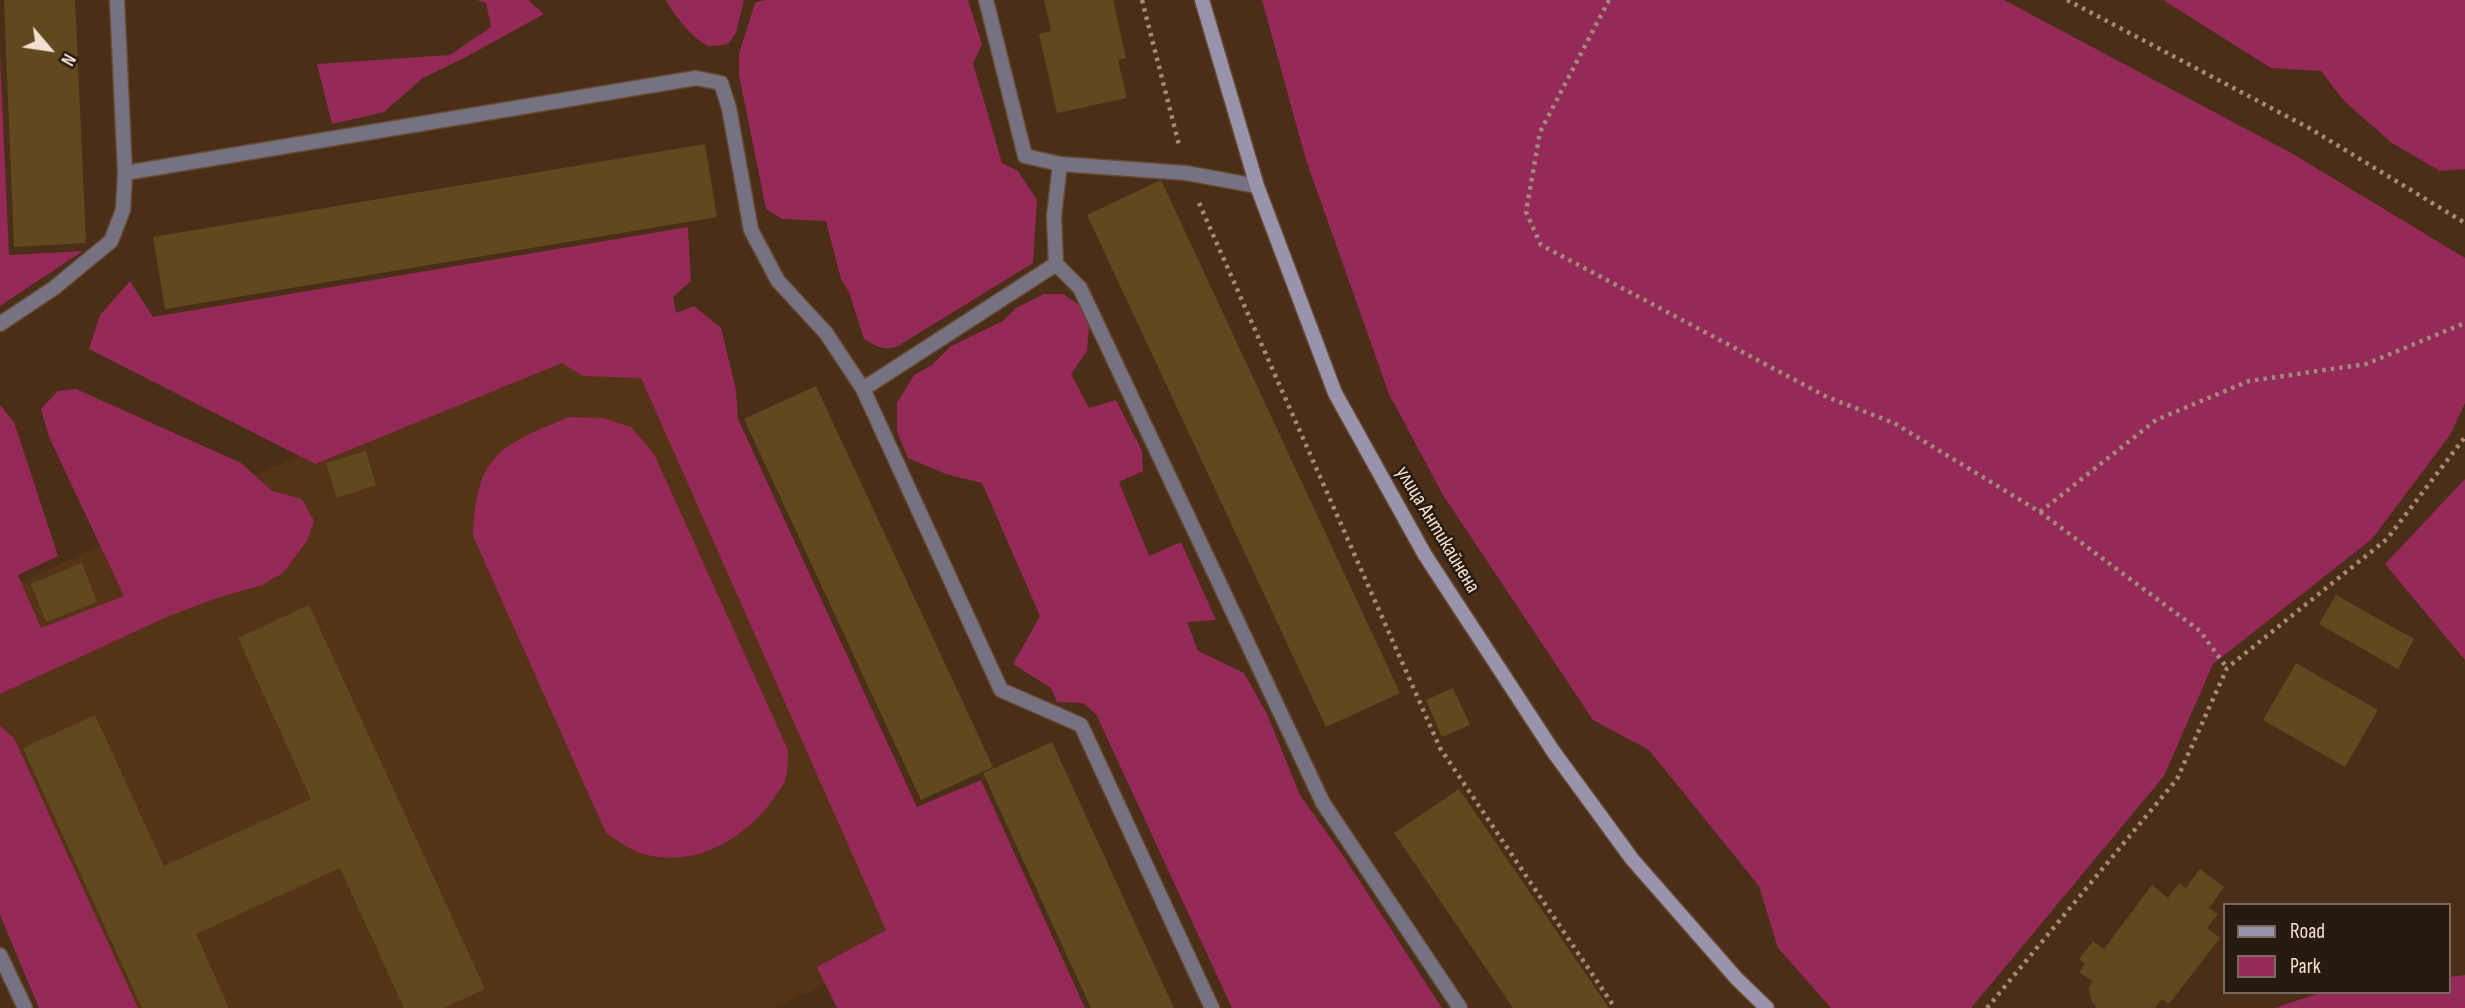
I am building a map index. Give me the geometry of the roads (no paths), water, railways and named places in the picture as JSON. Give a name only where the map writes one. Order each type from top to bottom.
[{"type":"street","points":[[0,324],[54,288],[111,241],[123,210],[125,173],[117,0]]},
{"type":"street","points":[[986,0],[1025,156],[1060,164],[1186,173],[1257,186]]},
{"type":"street","name":"улица Антикайнена","points":[[1202,0],[1257,186],[1335,393],[1424,555],[1553,751],[1632,859],[1737,979],[1767,1008]]},
{"type":"street","points":[[125,173],[696,78],[721,83],[729,108],[751,230],[778,281],[826,333],[863,389],[1001,690],[1081,725],[1212,1008]]},
{"type":"street","points":[[1060,164],[1054,216],[1056,264],[1080,288],[1323,803],[1460,1008]]},
{"type":"street","points":[[863,389],[1056,264]]},
{"type":"street","points":[[0,955],[25,1008]]}]
